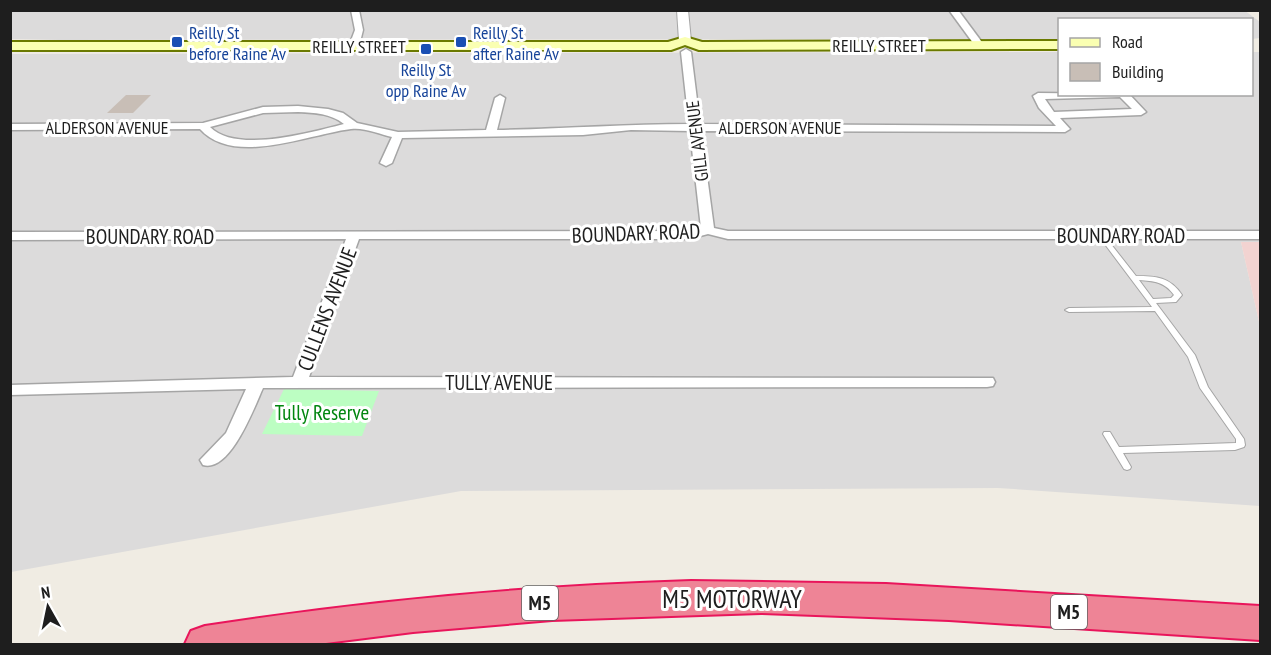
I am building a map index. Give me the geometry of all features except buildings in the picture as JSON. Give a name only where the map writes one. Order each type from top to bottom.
[{"type":"highway","name":"M5 MOTORWAY","points":[[205,645],[334,624],[450,610],[552,602],[660,598],[763,597],[878,600],[1260,623]]},
{"type":"main road","name":"REILLY STREET","points":[[10,46],[671,46],[677,51],[690,46],[1058,45]]},
{"type":"street","points":[[354,46],[359,30],[355,10]]},
{"type":"street","name":"GILL AVENUE","points":[[682,10],[690,46],[695,127],[708,230]]},
{"type":"street","points":[[953,10],[979,45]]},
{"type":"street","points":[[1058,96],[1038,96],[1051,115],[1141,112],[1125,96]]},
{"type":"street","points":[[491,134],[500,98]]},
{"type":"street","name":"ALDERSON AVENUE","points":[[10,127],[202,126],[263,110],[298,109],[324,111],[339,115],[353,125],[398,135],[583,132],[631,127],[1065,129],[1051,115]]},
{"type":"street","name":"ALDERSON AVENUE","points":[[202,126],[214,136],[235,142],[253,142],[307,136],[353,125]]},
{"type":"street","points":[[386,163],[398,135]]},
{"type":"street","name":"BOUNDARY ROAD","points":[[10,236],[689,235],[708,230],[728,235],[1260,235]]},
{"type":"street","name":"CULLENS AVENUE","points":[[299,382],[354,236]]},
{"type":"street","name":"TULLY AVENUE","points":[[10,390],[299,382],[987,382]]},
{"type":"street","points":[[209,460],[232,436],[257,383]]},
{"type":"lane","points":[[1101,235],[1189,352],[1204,388],[1241,445],[1117,450]]},
{"type":"lane","points":[[1134,279],[1161,281],[1172,287],[1178,295],[1173,300],[1151,301]]},
{"type":"lane","points":[[1069,310],[1157,309]]},
{"type":"lane","points":[[1107,434],[1127,467]]},
{"type":"shaded area","points":[[11,10],[1244,10],[1260,22],[1260,38],[1253,39],[1253,18],[1058,18],[1058,39],[11,39]]},
{"type":"shaded area","points":[[1058,52],[1058,96],[1253,96],[1253,52],[1260,52],[1260,242],[1241,242],[1260,326],[1260,506],[998,488],[461,491],[11,572],[10,54]]},
{"type":"shaded area","points":[[1241,242],[1260,242],[1260,326]]},
{"type":"green space","name":"Tully Reserve","points":[[284,389],[379,391],[362,436],[262,434]]},
{"type":"place","name":"Reilly St before Raine Av","points":[[177,42]]},
{"type":"place","name":"Reilly St after Raine Av","points":[[461,42]]},
{"type":"place","name":"Reilly St opp Raine Av","points":[[426,49]]}]
